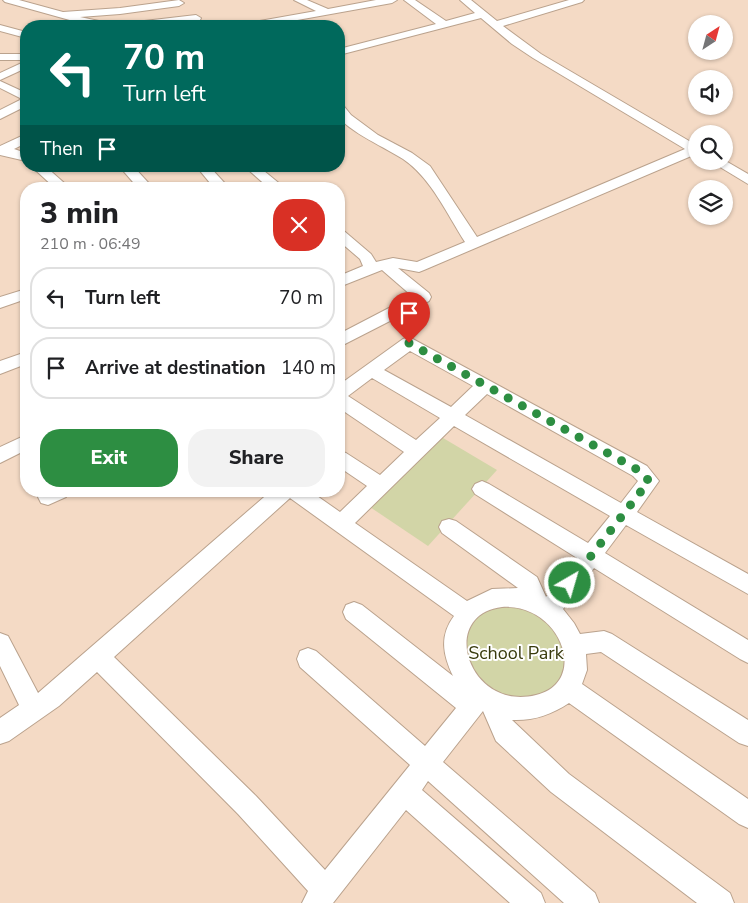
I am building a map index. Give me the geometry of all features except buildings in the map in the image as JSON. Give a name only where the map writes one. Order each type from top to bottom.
[{"type":"street","points":[[8,0],[29,4],[82,20]]},
{"type":"street","points":[[29,4],[53,0]]},
{"type":"street","points":[[283,20],[392,0]]},
{"type":"street","points":[[409,0],[443,24]]},
{"type":"street","points":[[465,0],[481,15],[537,56],[688,145]]},
{"type":"street","points":[[494,25],[579,0]]},
{"type":"street","points":[[63,15],[93,8],[120,11],[177,1],[198,20]]},
{"type":"street","points":[[306,1],[328,12]]},
{"type":"street","points":[[120,11],[120,20]]},
{"type":"street","points":[[345,50],[481,15]]},
{"type":"street","points":[[179,20],[196,18]]},
{"type":"street","points":[[0,28],[20,34]]},
{"type":"street","points":[[7,39],[20,36]]},
{"type":"street","points":[[0,57],[20,57]]},
{"type":"street","points":[[0,77],[20,67]]},
{"type":"street","points":[[0,84],[20,94]]},
{"type":"street","points":[[0,115],[20,105]]},
{"type":"street","points":[[345,116],[374,138],[408,156],[426,169],[474,244]]},
{"type":"street","points":[[0,151],[20,141]]},
{"type":"street","points":[[0,151],[20,155]]},
{"type":"street","points":[[345,280],[378,266],[393,263],[419,268],[688,153]]},
{"type":"street","points":[[731,170],[748,180]]},
{"type":"street","points":[[43,172],[56,182]]},
{"type":"street","points":[[130,172],[140,182]]},
{"type":"street","points":[[207,172],[217,182]]},
{"type":"street","points":[[258,172],[270,182]]},
{"type":"street","points":[[345,239],[366,257],[423,298],[345,338]]},
{"type":"street","points":[[0,303],[20,297]]},
{"type":"street","points":[[345,390],[409,343],[640,471],[649,481],[591,556],[542,606]]},
{"type":"street","points":[[0,368],[20,360]]},
{"type":"street","points":[[371,370],[748,585]]},
{"type":"street","points":[[341,524],[485,385]]},
{"type":"street","points":[[345,403],[416,450]]},
{"type":"street","points":[[0,456],[20,445]]},
{"type":"street","points":[[345,462],[380,485]]},
{"type":"street","points":[[482,489],[748,652]]},
{"type":"street","points":[[0,732],[51,698],[278,497]]},
{"type":"street","points":[[303,497],[468,614]]},
{"type":"street","points":[[354,612],[481,701],[510,709],[536,708],[559,698],[571,684],[577,665],[575,645],[566,626],[542,606],[529,584],[449,527]]},
{"type":"street","points":[[542,606],[516,597],[495,598],[478,605],[468,614],[456,632],[455,656],[466,680],[505,732],[560,783],[720,903]]},
{"type":"street","points":[[575,645],[604,640],[748,734]]},
{"type":"street","points":[[0,643],[34,709]]},
{"type":"street","points":[[98,657],[247,805],[320,896],[427,762],[481,701]]},
{"type":"street","points":[[308,659],[585,903]]},
{"type":"street","points":[[567,688],[748,815]]},
{"type":"street","points":[[404,791],[531,903]]},
{"type":"green space","points":[[438,435],[497,470],[428,546],[364,503]]},
{"type":"green space","name":"School Park","points":[[503,602],[530,608],[559,630],[568,665],[560,679],[546,695],[496,698],[468,666],[464,643],[469,626],[480,613]]},
{"type":"route","points":[[409,343],[640,471],[649,481],[570,583]]}]
